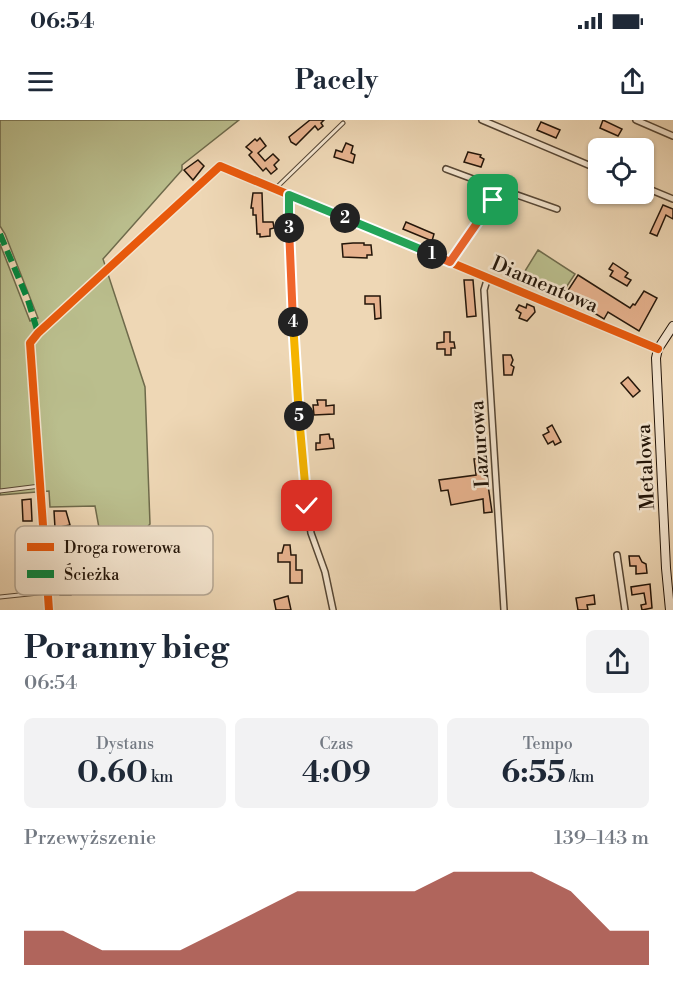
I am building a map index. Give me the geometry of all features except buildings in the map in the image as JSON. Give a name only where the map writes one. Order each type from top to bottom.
[{"type":"street","points":[[482,120],[588,164]]},
{"type":"street","points":[[636,120],[673,136]]},
{"type":"street","name":"Diamentowa","points":[[40,486],[30,343],[38,333],[220,166],[658,349]]},
{"type":"street","points":[[446,169],[557,209]]},
{"type":"street","points":[[450,262],[501,189]]},
{"type":"street","points":[[654,191],[673,200]]},
{"type":"street","points":[[289,195],[291,279],[302,463],[311,533],[325,572],[333,610]]},
{"type":"street","name":"Lazurowa","points":[[488,278],[484,290],[504,610]]},
{"type":"street","points":[[658,349],[673,326]]},
{"type":"street","name":"Metalowa","points":[[658,349],[658,399],[670,610]]},
{"type":"street","points":[[40,486],[43,526]]},
{"type":"street","points":[[617,555],[625,610]]},
{"type":"street","points":[[48,595],[49,610]]},
{"type":"lane","points":[[275,189],[343,123]]},
{"type":"lane","points":[[0,491],[40,486]]},
{"type":"lane","points":[[0,597],[19,595]]},
{"type":"green space","points":[[0,120],[239,120],[182,165],[182,170],[103,259],[145,387],[148,526],[99,526],[95,506],[50,507],[49,491],[0,495],[0,244],[30,321],[38,318],[0,226]]},
{"type":"green space","points":[[538,250],[575,274],[561,295],[525,271]]},
{"type":"marked path","points":[[0,234],[28,300],[38,333]]},
{"type":"cycle path","points":[[43,526],[30,343],[38,333],[220,166],[658,349]]},
{"type":"cycle path","points":[[48,595],[49,610]]},
{"type":"route","points":[[307,506],[296,381],[288,222],[289,195],[450,262],[493,200]]}]
